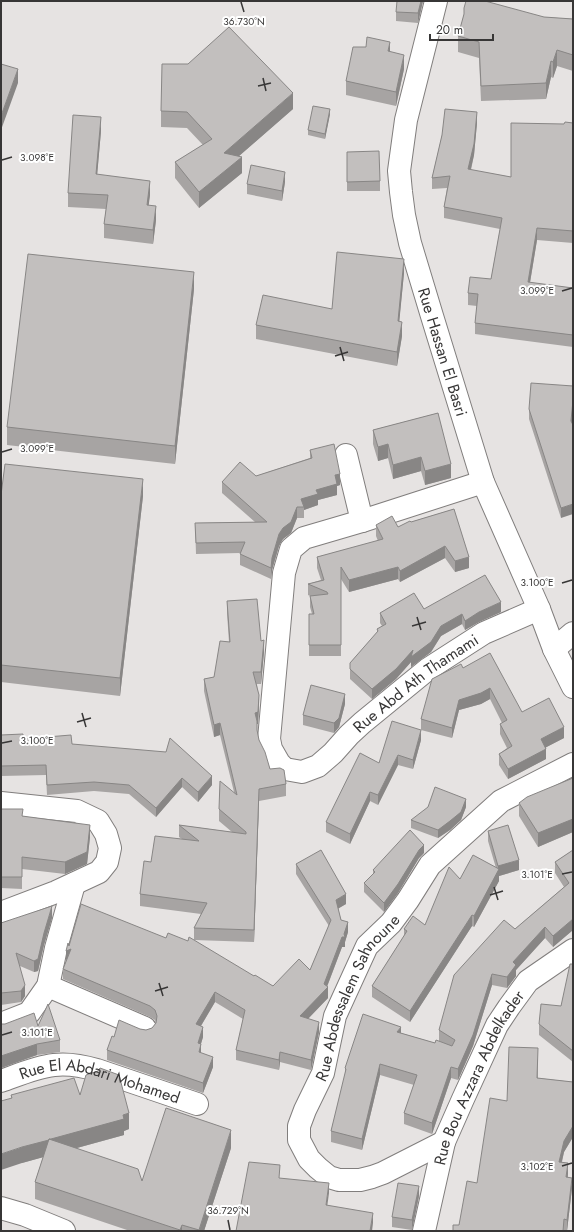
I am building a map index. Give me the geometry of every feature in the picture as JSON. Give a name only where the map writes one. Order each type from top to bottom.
[{"type":"street","name":"Rue Hassan El Basri","points":[[436,1],[406,120],[399,171],[404,215],[410,243],[483,482],[539,609],[554,649],[573,687]]},
{"type":"street","points":[[346,455],[362,521],[483,482]]},
{"type":"street","name":"Rue Abd Ath Thamami","points":[[362,521],[304,538],[291,549],[284,573],[269,739],[271,749],[285,769],[302,772],[318,766],[362,723],[428,669],[484,633],[539,609]]},
{"type":"street","points":[[554,649],[573,633]]},
{"type":"street","name":"Rue Abdessalem Sahnoune","points":[[444,1142],[372,1178],[360,1180],[339,1180],[329,1177],[309,1159],[299,1140],[299,1126],[323,1073],[335,1016],[367,946],[391,922],[408,900],[430,865],[501,801],[573,764]]},
{"type":"street","points":[[1,804],[77,811],[98,821],[106,834],[110,848],[107,862],[99,872],[56,892],[1,913]]},
{"type":"street","points":[[1,1024],[29,1013],[48,986],[56,948],[74,884]]},
{"type":"street","name":"Rue Bou Azzara Abdelkader","points":[[424,1231],[444,1142],[498,1025],[528,981],[573,950]]},
{"type":"street","points":[[48,986],[145,1028]]},
{"type":"street","name":"Rue El Abdari Mohamed","points":[[1,1081],[46,1066],[82,1066],[197,1104]]},
{"type":"street","points":[[1,1208],[25,1215],[64,1231]]},
{"type":"building","points":[[397,1],[421,1],[418,13],[396,12]]},
{"type":"building","points":[[466,1],[485,1],[544,17],[573,19],[573,55],[557,50],[553,62],[551,61],[546,83],[481,86],[479,42],[458,36]]},
{"type":"building","points":[[229,27],[293,93],[224,153],[242,157],[199,192],[175,162],[212,139],[187,112],[161,111],[162,64],[188,64]]},
{"type":"building","points":[[367,37],[390,42],[388,51],[404,55],[396,92],[346,81],[353,47],[366,47]]},
{"type":"building","points":[[1,64],[18,69],[1,116]]},
{"type":"building","points":[[313,106],[330,109],[325,134],[308,130]]},
{"type":"building","points":[[445,109],[477,112],[474,144],[468,169],[511,177],[511,123],[573,123],[573,231],[537,228],[528,282],[573,288],[573,335],[475,323],[478,294],[468,293],[470,277],[491,279],[502,218],[444,207],[450,176],[432,178],[442,135]]},
{"type":"building","points":[[73,115],[101,117],[96,174],[150,181],[147,205],[156,206],[153,230],[104,224],[108,195],[68,193]]},
{"type":"building","points":[[379,151],[380,181],[347,182],[347,152]]},
{"type":"building","points":[[251,165],[285,172],[282,191],[247,184]]},
{"type":"building","points":[[337,252],[404,259],[398,321],[402,322],[397,352],[256,325],[263,295],[332,309]]},
{"type":"building","points":[[28,254],[194,272],[175,446],[7,427]]},
{"type":"building","points":[[531,383],[573,386],[571,421],[573,425],[573,504],[561,508],[529,409]]},
{"type":"building","points":[[438,413],[451,464],[425,471],[421,457],[393,465],[388,444],[378,447],[373,430]]},
{"type":"building","points":[[334,444],[340,474],[335,475],[337,484],[316,490],[318,494],[301,499],[304,507],[297,507],[291,522],[283,528],[279,534],[272,558],[271,568],[240,554],[245,542],[196,543],[195,523],[267,522],[222,482],[240,462],[256,476],[312,458],[310,450]]},
{"type":"building","points":[[5,464],[143,479],[120,678],[1,665],[1,495]]},
{"type":"building","points":[[454,509],[469,557],[455,561],[445,546],[400,571],[398,567],[349,580],[341,567],[341,645],[309,645],[309,614],[314,614],[310,596],[328,594],[327,592],[308,584],[324,580],[317,557],[383,539],[376,525],[392,516],[398,527],[410,521],[411,522]]},
{"type":"building","points":[[485,575],[501,602],[479,612],[465,621],[462,614],[441,626],[431,642],[411,657],[413,650],[396,669],[372,689],[350,669],[350,663],[378,631],[377,629],[386,624],[380,613],[414,593],[424,609]]},
{"type":"building","points":[[257,599],[261,641],[264,640],[261,672],[253,672],[259,695],[258,712],[255,713],[257,730],[259,740],[265,752],[270,769],[280,768],[284,770],[286,784],[259,789],[254,930],[194,928],[207,903],[140,894],[144,861],[151,862],[155,836],[199,841],[179,825],[246,834],[246,832],[219,809],[220,781],[237,795],[220,723],[214,725],[204,679],[214,677],[220,641],[230,642],[227,601]]},
{"type":"building","points":[[490,653],[522,712],[549,698],[564,727],[541,739],[546,749],[508,769],[499,754],[512,746],[500,724],[507,720],[490,688],[481,693],[459,700],[452,728],[421,719],[432,679],[461,664],[463,668]]},
{"type":"building","points":[[311,685],[345,694],[339,718],[334,723],[303,715]]},
{"type":"building","points":[[392,721],[421,730],[413,760],[398,755],[378,795],[370,792],[350,834],[326,822],[360,753],[379,763]]},
{"type":"building","points":[[23,734],[23,739],[71,735],[72,744],[166,752],[170,738],[212,776],[198,792],[182,778],[156,808],[129,785],[94,782],[47,785],[46,765],[1,766],[1,735]]},
{"type":"building","points":[[573,778],[573,819],[538,833],[519,803],[527,797]]},
{"type":"building","points":[[435,787],[466,799],[461,812],[438,830],[411,820],[428,807]]},
{"type":"building","points":[[1,809],[23,809],[22,816],[90,825],[87,852],[65,862],[22,857],[22,877],[1,877]]},
{"type":"building","points":[[508,825],[519,860],[498,866],[488,831]]},
{"type":"building","points":[[410,830],[424,845],[419,850],[398,884],[384,903],[364,883],[375,872],[373,870]]},
{"type":"building","points":[[321,850],[346,894],[336,900],[341,920],[348,922],[344,934],[345,937],[342,937],[324,984],[328,987],[300,1016],[319,1022],[311,1060],[280,1052],[279,1060],[236,1050],[245,1010],[215,992],[196,1024],[203,1027],[198,1043],[201,1044],[199,1052],[213,1057],[203,1083],[107,1050],[112,1036],[114,1037],[119,1020],[146,1030],[152,1028],[156,1023],[157,1016],[155,1010],[150,1006],[63,969],[71,949],[66,951],[68,943],[69,946],[81,904],[166,938],[168,933],[188,941],[189,937],[273,986],[299,959],[310,970],[331,920],[296,864]]},
{"type":"building","points":[[573,850],[573,919],[553,936],[545,927],[513,962],[516,965],[507,977],[492,974],[473,1035],[458,1069],[451,1067],[432,1123],[404,1113],[417,1075],[380,1064],[362,1139],[331,1131],[345,1068],[363,1014],[401,1027],[397,1032],[435,1043],[436,1040],[452,1046],[455,1040],[439,1030],[454,975],[504,920],[515,929],[569,883],[555,862]]},
{"type":"building","points":[[473,855],[499,869],[474,916],[472,915],[410,1011],[372,986],[407,931],[404,929],[413,916],[425,925],[449,867],[460,879]]},
{"type":"building","points":[[52,906],[38,959],[34,961],[16,953],[25,985],[21,991],[1,993],[1,923]]},
{"type":"building","points":[[570,964],[573,964],[573,1051],[539,1024],[541,1004],[561,1006]]},
{"type":"building","points":[[48,1004],[60,1040],[37,1044],[1,1056],[1,1024],[5,1024],[34,1013],[38,1026]]},
{"type":"building","points":[[509,1047],[538,1048],[537,1078],[573,1082],[573,1126],[564,1141],[559,1162],[568,1163],[566,1177],[572,1178],[567,1220],[564,1219],[563,1231],[453,1231],[453,1225],[459,1225],[467,1181],[477,1183],[490,1098],[507,1101]]},
{"type":"building","points":[[100,1068],[119,1075],[129,1113],[123,1115],[124,1119],[49,1139],[1,1154],[1,1101],[12,1098],[11,1095],[74,1078],[80,1095],[86,1075],[98,1071]]},
{"type":"building","points":[[166,1108],[231,1130],[199,1230],[182,1225],[180,1230],[35,1182],[49,1139],[138,1169],[142,1181]]},
{"type":"building","points":[[249,1162],[280,1165],[279,1178],[329,1183],[326,1205],[373,1213],[370,1231],[236,1231]]},
{"type":"building","points":[[398,1183],[419,1186],[412,1220],[392,1217]]}]
